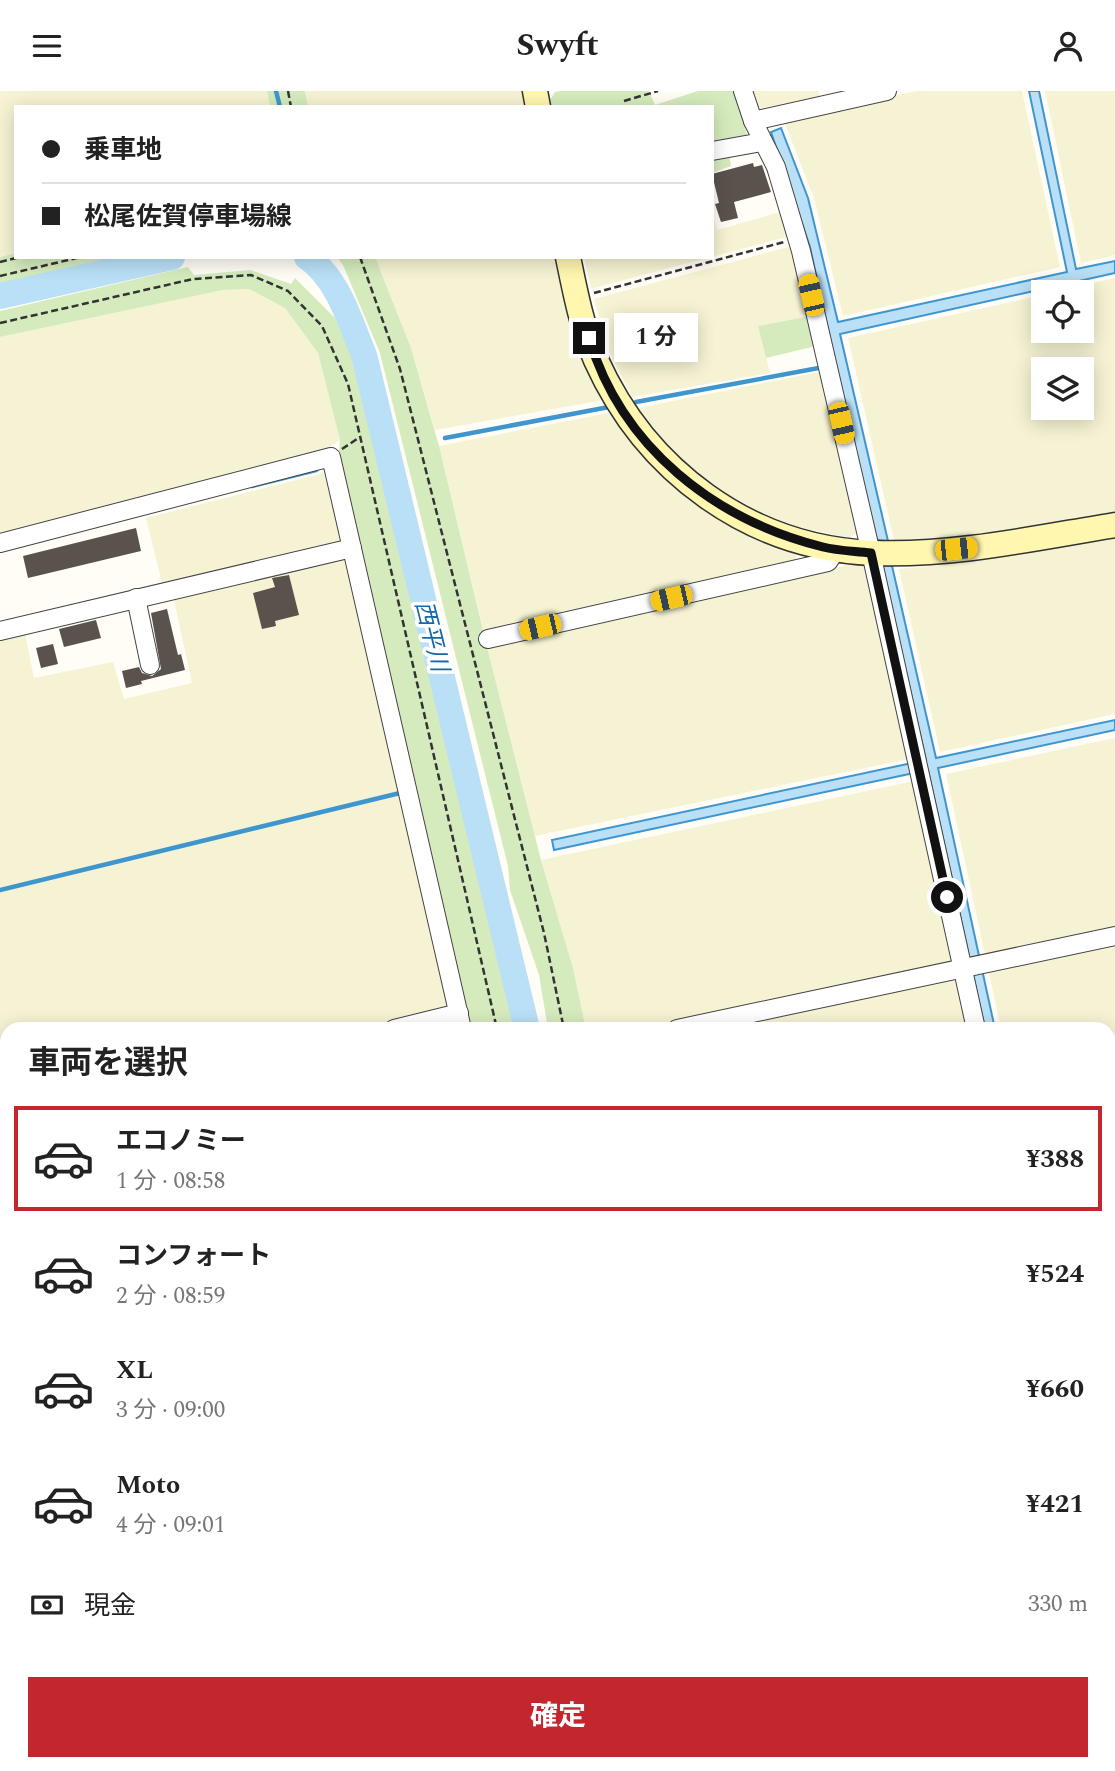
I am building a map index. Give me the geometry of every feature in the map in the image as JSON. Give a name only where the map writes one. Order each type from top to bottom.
[{"type":"main road","points":[[568,259],[595,358],[621,408],[673,471],[715,502],[761,528],[825,548],[871,553],[919,553],[1115,526]]},
{"type":"street","points":[[743,91],[762,142],[776,167],[797,239],[871,553],[974,1022]]},
{"type":"street","points":[[753,121],[887,91]]},
{"type":"street","points":[[714,151],[762,142]]},
{"type":"street","points":[[0,543],[331,457],[460,1021]]},
{"type":"street","points":[[0,631],[352,548]]},
{"type":"street","points":[[488,639],[828,562],[837,549]]},
{"type":"street","points":[[136,598],[150,665]]},
{"type":"street","points":[[710,1022],[1115,936]]},
{"type":"path","points":[[624,101],[658,91]]},
{"type":"path","points":[[577,298],[797,239]]},
{"type":"path","points":[[0,276],[72,259]]},
{"type":"path","points":[[361,259],[400,369],[544,933],[563,1022]]},
{"type":"path","points":[[331,457],[360,437]]},
{"type":"shaded area","points":[[0,91],[267,91],[270,105],[14,105],[14,254],[0,257]]},
{"type":"shaded area","points":[[305,91],[524,91],[527,105],[308,105]]},
{"type":"shaded area","points":[[749,91],[818,91],[821,98],[754,110]]},
{"type":"shaded area","points":[[916,91],[1022,91],[1060,267],[843,316],[814,198],[784,121]]},
{"type":"shaded area","points":[[1045,91],[1115,91],[1115,255],[1081,263]]},
{"type":"shaded area","points":[[784,211],[790,236],[714,256],[714,219],[717,230]]},
{"type":"shaded area","points":[[792,246],[810,316],[758,326],[770,373],[632,397],[607,348],[594,299]]},
{"type":"shaded area","points":[[376,259],[558,259],[604,400],[435,430],[411,348]]},
{"type":"shaded area","points":[[584,259],[703,259],[591,289]]},
{"type":"shaded area","points":[[1115,278],[1115,516],[953,539],[894,540],[848,338],[1031,298],[1031,343],[1094,343],[1094,283]]},
{"type":"shaded area","points":[[249,289],[285,308],[318,353],[340,440],[322,453],[0,536],[0,337],[223,290]]},
{"type":"shaded area","points":[[824,371],[858,532],[849,538],[781,523],[727,494],[676,455],[638,408]]},
{"type":"shaded area","points":[[614,412],[795,550],[797,562],[484,633],[439,446]]},
{"type":"shaded area","points":[[324,473],[341,542],[162,583],[146,518]]},
{"type":"shaded area","points":[[1115,538],[1115,714],[940,752],[899,569]]},
{"type":"shaded area","points":[[345,557],[455,1022],[0,1022],[0,640],[25,633],[34,678],[113,662],[124,699],[192,683],[173,596]]},
{"type":"shaded area","points":[[862,562],[869,574],[909,759],[535,836],[487,647]]},
{"type":"shaded area","points":[[1115,738],[1115,931],[986,959],[946,774]]},
{"type":"shaded area","points":[[914,781],[955,963],[679,1022],[585,1022],[573,968],[541,860]]},
{"type":"shaded area","points":[[1115,941],[1115,1022],[1000,1022],[988,968]]},
{"type":"shaded area","points":[[957,975],[967,1022],[738,1022]]},
{"type":"green space","points":[[267,91],[305,91],[308,105],[270,105]]},
{"type":"green space","points":[[649,91],[655,105],[551,105],[550,100],[555,92]]},
{"type":"green space","points":[[698,91],[734,91],[748,138],[714,143],[714,105],[655,105]]},
{"type":"green space","points":[[729,155],[731,166],[714,172],[714,158]]},
{"type":"green space","points":[[14,254],[14,259],[121,259],[0,286],[0,257]]},
{"type":"green space","points":[[338,259],[376,259],[411,348],[439,446],[487,647],[541,860],[573,968],[585,1022],[547,1022],[539,975],[510,890],[508,866],[380,353]]},
{"type":"green space","points":[[188,267],[194,275],[250,270],[291,284],[295,278],[335,318],[354,362],[515,1022],[466,1022],[338,462],[340,440],[318,353],[285,308],[249,289],[223,290],[0,337],[0,311]]},
{"type":"green space","points":[[810,316],[816,346],[766,358],[758,326]]},
{"type":"water","points":[[1029,91],[1039,91],[1076,269],[1115,261],[1115,273],[1083,280],[1031,280],[1031,292],[840,334],[888,541],[874,540],[810,247],[771,132],[781,128],[808,198],[838,322],[1067,272]]},
{"type":"water","points":[[882,565],[892,566],[936,758],[1115,720],[1115,730],[938,768],[993,1022],[983,1022],[928,770],[554,850],[552,840],[926,760]]},
{"type":"building","points":[[753,163],[754,167],[762,165],[771,192],[734,202],[738,218],[721,222],[715,204],[719,203],[714,173]]},
{"type":"building","points":[[136,528],[141,551],[28,578],[23,556]]},
{"type":"building","points":[[289,575],[299,615],[275,621],[276,626],[262,629],[253,593],[275,587],[272,578]]},
{"type":"building","points":[[167,609],[178,655],[181,654],[185,670],[141,681],[142,684],[126,688],[122,671],[139,667],[142,673],[152,676],[161,669],[151,613]]},
{"type":"building","points":[[96,620],[101,638],[64,647],[59,629]]},
{"type":"building","points":[[53,644],[58,664],[41,668],[36,648]]},
{"type":"waterway","points":[[276,91],[280,105]]},
{"type":"waterway","name":"西平川","points":[[0,296],[163,259]]},
{"type":"waterway","name":"西平川","points":[[309,259],[335,289],[364,355],[525,1022]]},
{"type":"waterway","points":[[636,402],[824,367]]},
{"type":"waterway","points":[[445,438],[609,407]]},
{"type":"waterway","points":[[252,486],[316,470]]},
{"type":"waterway","points":[[0,890],[400,793]]},
{"type":"route","points":[[589,338],[595,358],[621,408],[673,471],[715,502],[761,528],[825,548],[871,553],[947,897]]}]
